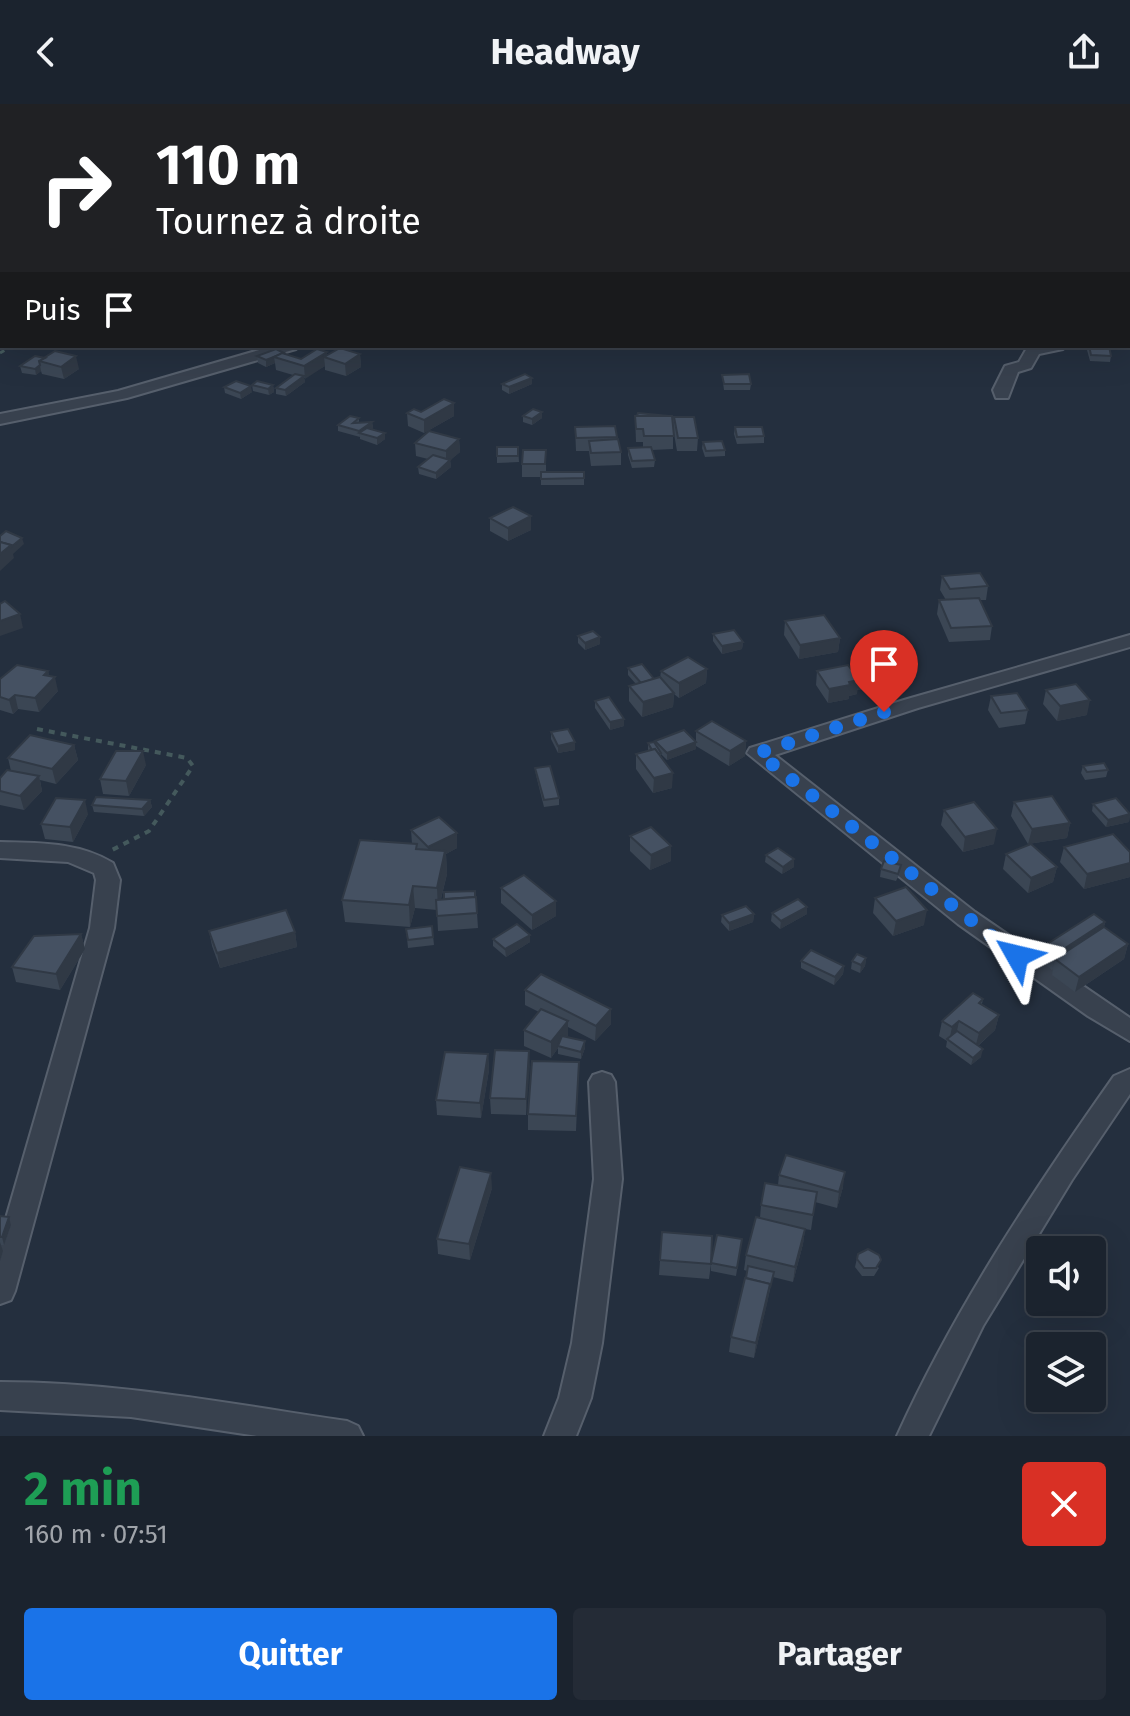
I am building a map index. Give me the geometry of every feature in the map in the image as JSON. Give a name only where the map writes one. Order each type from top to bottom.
[{"type":"street","points":[[0,419],[121,395],[283,348]]},
{"type":"street","points":[[1002,395],[1001,390],[1011,369],[1025,365],[1033,351],[1047,348]]},
{"type":"street","points":[[1130,641],[911,704],[758,753],[794,778],[871,844],[1042,974],[1130,1031]]},
{"type":"street","points":[[0,850],[36,851],[88,860],[105,869],[108,880],[102,928],[0,1291]]},
{"type":"street","points":[[913,1436],[972,1317],[1062,1172],[1123,1083],[1130,1079]]},
{"type":"street","points":[[560,1436],[575,1398],[587,1343],[608,1179],[602,1082]]},
{"type":"street","points":[[0,1396],[46,1395],[146,1406],[347,1436]]},
{"type":"path","points":[[37,729],[187,758],[192,762],[193,766],[149,831],[133,842],[88,860]]},
{"type":"building","points":[[340,348],[360,354],[345,364],[324,357]]},
{"type":"building","points":[[1089,348],[1109,348],[1111,356],[1091,355]]},
{"type":"building","points":[[276,349],[284,353],[266,360],[257,356]]},
{"type":"building","points":[[317,349],[327,352],[304,366],[274,357],[282,353],[301,359]]},
{"type":"building","points":[[55,351],[76,356],[61,367],[39,361]]},
{"type":"building","points":[[35,356],[45,358],[39,361],[40,365],[35,369],[20,366]]},
{"type":"building","points":[[295,374],[304,376],[285,390],[276,388]]},
{"type":"building","points":[[525,374],[532,378],[509,387],[502,384]]},
{"type":"building","points":[[749,374],[751,384],[724,384],[722,375]]},
{"type":"building","points":[[236,381],[251,386],[240,393],[224,387]]},
{"type":"building","points":[[257,381],[273,385],[268,389],[252,385]]},
{"type":"building","points":[[444,399],[454,403],[424,420],[407,413],[414,409],[421,412]]},
{"type":"building","points":[[533,409],[542,412],[532,419],[523,416]]},
{"type":"building","points":[[638,413],[669,416],[637,416]]},
{"type":"building","points":[[350,416],[359,418],[353,423],[372,422],[359,431],[338,425]]},
{"type":"building","points":[[635,416],[672,416],[674,436],[644,436],[643,429],[636,429]]},
{"type":"building","points":[[674,417],[694,417],[698,438],[678,438]]},
{"type":"building","points":[[615,426],[617,437],[576,438],[575,427]]},
{"type":"building","points":[[735,427],[762,427],[764,436],[737,437]]},
{"type":"building","points":[[367,428],[385,433],[377,438],[359,433]]},
{"type":"building","points":[[429,431],[459,439],[446,451],[415,443]]},
{"type":"building","points":[[618,439],[621,452],[591,453],[589,441]]},
{"type":"building","points":[[722,441],[725,450],[706,451],[703,442]]},
{"type":"building","points":[[497,447],[518,447],[518,456],[497,456]]},
{"type":"building","points":[[651,447],[655,460],[632,461],[628,448]]},
{"type":"building","points":[[523,450],[546,450],[545,464],[522,464]]},
{"type":"building","points":[[433,455],[450,460],[436,473],[418,467]]},
{"type":"building","points":[[541,472],[584,472],[584,478],[541,479]]},
{"type":"building","points":[[513,507],[531,516],[508,528],[490,518]]},
{"type":"building","points":[[6,531],[22,538],[11,547],[0,542],[0,536]]},
{"type":"building","points":[[0,542],[11,545],[0,554]]},
{"type":"building","points":[[980,573],[988,586],[950,589],[942,576]]},
{"type":"building","points":[[979,598],[992,626],[951,628],[939,600]]},
{"type":"building","points":[[5,601],[20,614],[0,621],[0,604]]},
{"type":"building","points":[[824,615],[840,638],[800,645],[785,621]]},
{"type":"building","points":[[734,630],[743,642],[722,646],[713,634]]},
{"type":"building","points":[[593,631],[600,637],[585,643],[578,636]]},
{"type":"building","points":[[688,657],[707,669],[679,683],[661,671]]},
{"type":"building","points":[[642,664],[654,679],[641,683],[628,668]]},
{"type":"building","points":[[17,665],[48,671],[44,675],[55,677],[35,698],[15,695],[9,700],[0,697],[0,679]]},
{"type":"building","points":[[848,665],[859,680],[849,682],[850,685],[829,689],[817,671]]},
{"type":"building","points":[[866,671],[872,681],[858,683],[853,672]]},
{"type":"building","points":[[660,677],[674,693],[643,702],[629,686]]},
{"type":"building","points":[[1076,684],[1090,700],[1060,706],[1046,690]]},
{"type":"building","points":[[1017,693],[1028,710],[1001,713],[991,696]]},
{"type":"building","points":[[609,697],[624,719],[610,722],[595,701]]},
{"type":"building","points":[[712,721],[746,741],[730,751],[696,731]]},
{"type":"building","points":[[568,729],[575,742],[558,746],[551,732]]},
{"type":"building","points":[[684,730],[696,742],[667,753],[655,741]]},
{"type":"building","points":[[30,735],[74,745],[52,769],[8,758]]},
{"type":"building","points":[[654,742],[661,753],[652,750],[648,743]]},
{"type":"building","points":[[655,749],[673,773],[654,778],[636,754]]},
{"type":"building","points":[[116,751],[143,751],[126,781],[100,779]]},
{"type":"building","points":[[1104,763],[1108,770],[1087,772],[1083,766]]},
{"type":"building","points":[[550,766],[559,798],[544,800],[535,768]]},
{"type":"building","points":[[7,770],[39,776],[20,796],[0,791],[0,778]]},
{"type":"building","points":[[1052,796],[1070,823],[1032,829],[1014,802]]},
{"type":"building","points":[[96,797],[150,800],[142,809],[92,805]]},
{"type":"building","points":[[56,798],[85,800],[70,827],[41,824]]},
{"type":"building","points":[[1116,798],[1130,814],[1108,820],[1093,804]]},
{"type":"building","points":[[974,802],[997,829],[965,837],[944,810]]},
{"type":"building","points":[[439,817],[457,833],[428,847],[411,830]]},
{"type":"building","points":[[651,827],[671,846],[651,855],[630,836]]},
{"type":"building","points":[[1113,834],[1130,852],[1130,863],[1087,874],[1064,847]]},
{"type":"building","points":[[360,840],[417,844],[416,849],[445,851],[437,888],[413,886],[409,905],[342,900]]},
{"type":"building","points":[[1031,844],[1057,867],[1031,878],[1006,854]]},
{"type":"building","points":[[778,848],[794,859],[783,867],[766,855]]},
{"type":"building","points":[[884,861],[901,865],[898,874],[881,869]]},
{"type":"building","points":[[524,875],[556,901],[532,915],[501,888]]},
{"type":"building","points":[[906,887],[927,910],[896,921],[875,898]]},
{"type":"building","points":[[475,891],[475,897],[444,899],[444,892]]},
{"type":"building","points":[[476,897],[477,913],[437,916],[436,900]]},
{"type":"building","points":[[798,899],[807,907],[781,921],[772,913]]},
{"type":"building","points":[[746,906],[754,914],[729,923],[722,915]]},
{"type":"building","points":[[286,910],[295,932],[217,953],[209,931]]},
{"type":"building","points":[[1094,914],[1105,922],[1056,954],[1044,946]]},
{"type":"building","points":[[517,924],[530,935],[505,949],[493,939]]},
{"type":"building","points":[[432,926],[433,937],[408,940],[406,929]]},
{"type":"building","points":[[1104,927],[1128,944],[1079,977],[1055,959]]},
{"type":"building","points":[[81,934],[56,974],[12,967],[34,936]]},
{"type":"building","points":[[811,950],[844,966],[835,977],[801,961]]},
{"type":"building","points":[[857,954],[866,958],[861,965],[852,961]]},
{"type":"building","points":[[541,974],[611,1009],[596,1026],[525,990]]},
{"type":"building","points":[[973,993],[983,999],[979,1003],[999,1015],[979,1033],[959,1021],[952,1027],[942,1021]]},
{"type":"building","points":[[541,1009],[568,1021],[551,1042],[524,1030]]},
{"type":"building","points":[[957,1031],[983,1049],[973,1058],[947,1039]]},
{"type":"building","points":[[562,1036],[585,1041],[581,1052],[558,1046]]},
{"type":"building","points":[[495,1050],[529,1051],[526,1099],[490,1098]]},
{"type":"building","points":[[445,1052],[488,1054],[480,1103],[436,1100]]},
{"type":"building","points":[[532,1061],[579,1062],[576,1116],[528,1114]]},
{"type":"building","points":[[786,1155],[845,1172],[839,1192],[779,1175]]},
{"type":"building","points":[[460,1167],[491,1173],[469,1244],[437,1239]]},
{"type":"building","points":[[765,1183],[817,1192],[813,1215],[761,1205]]},
{"type":"building","points":[[0,1216],[9,1217],[2,1237],[0,1237]]},
{"type":"building","points":[[756,1217],[805,1229],[795,1267],[746,1255]]},
{"type":"building","points":[[662,1232],[712,1236],[711,1264],[660,1260]]},
{"type":"building","points":[[717,1235],[742,1239],[737,1268],[711,1263]]},
{"type":"building","points":[[868,1249],[879,1255],[881,1260],[876,1268],[864,1268],[857,1259],[858,1254]]},
{"type":"building","points":[[748,1266],[774,1272],[770,1288],[770,1284],[746,1278]]},
{"type":"building","points":[[745,1278],[770,1284],[756,1343],[731,1337]]},
{"type":"route","points":[[884,712],[758,753],[794,778],[871,844],[1017,956]]}]
